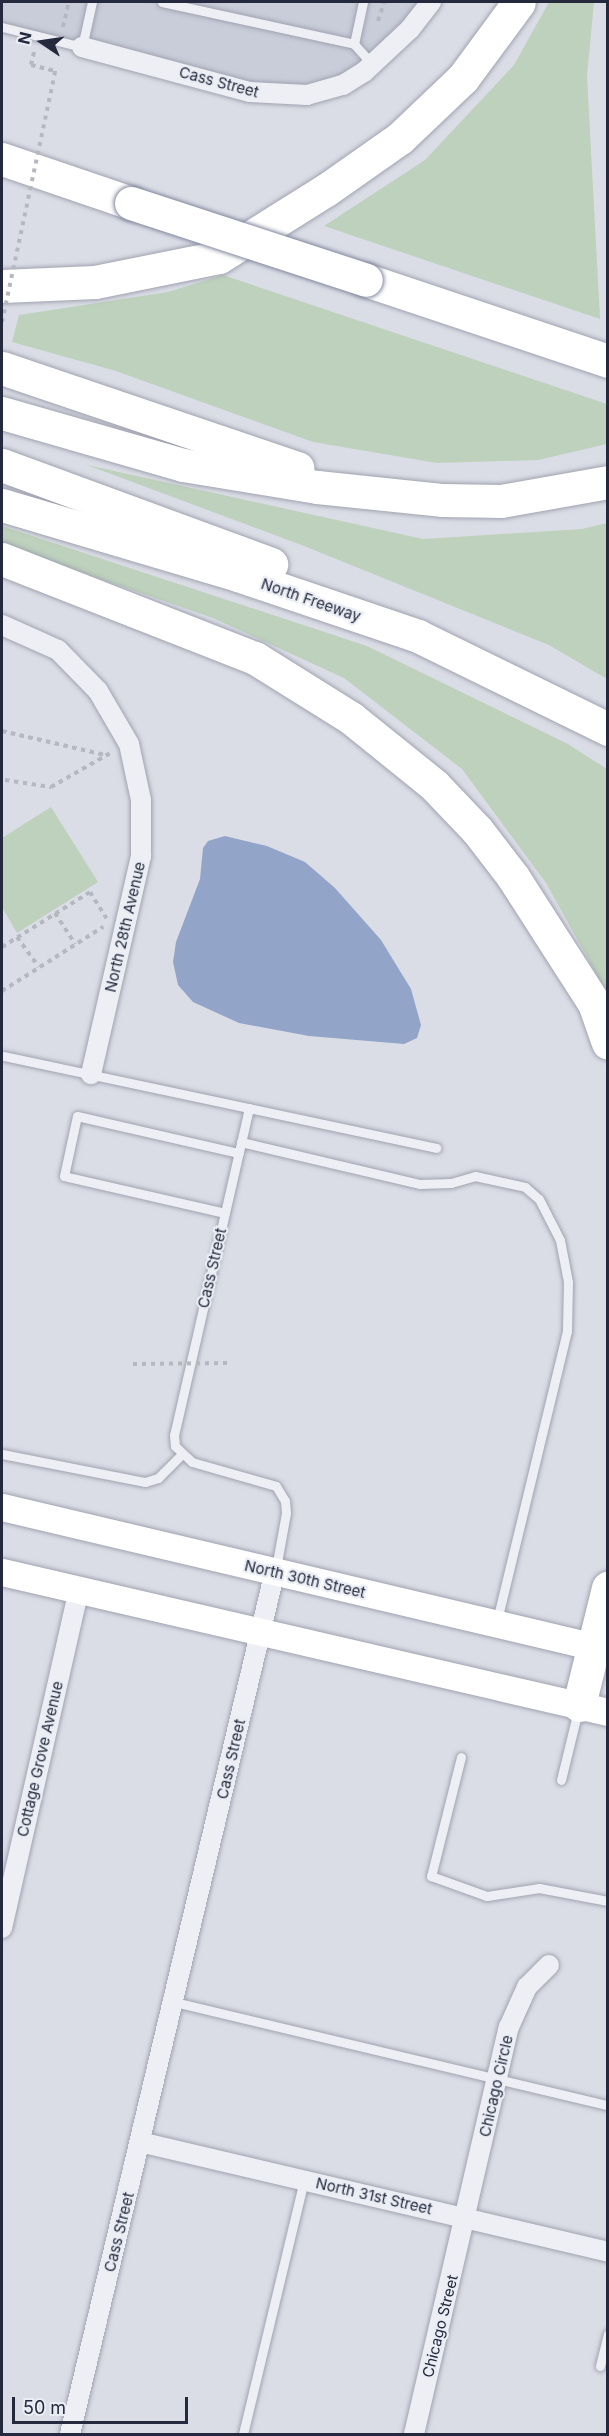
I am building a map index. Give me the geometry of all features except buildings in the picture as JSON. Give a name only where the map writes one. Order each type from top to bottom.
[{"type":"highway","points":[[2,286],[95,282],[219,257],[326,190],[400,138],[464,78],[519,2]]},
{"type":"highway","points":[[2,159],[608,361]]},
{"type":"highway","points":[[2,368],[286,465],[401,495]]},
{"type":"highway","points":[[2,413],[183,465],[266,480],[401,495],[501,501],[608,482]]},
{"type":"highway","points":[[2,465],[269,563],[418,636]]},
{"type":"highway","name":"North Freeway","points":[[2,505],[238,574],[418,636],[608,729]]},
{"type":"highway","points":[[2,559],[255,658],[351,718],[434,785],[477,830],[513,877],[594,1003],[608,1043]]},
{"type":"highway","points":[[593,1708],[608,1588]]},
{"type":"main road","name":"North 30th Street","points":[[2,1507],[600,1648]]},
{"type":"main road","points":[[2,1572],[593,1708]]},
{"type":"street","name":"Cass Street","points":[[82,47],[279,97],[328,90],[372,64],[410,29],[431,2]]},
{"type":"street","name":"North 28th Avenue","points":[[2,625],[58,650],[98,691],[129,744],[141,800],[141,856],[91,1074]]},
{"type":"street","name":"Cass Street","points":[[70,2434],[275,1571]]},
{"type":"street","name":"Cottage Grove Avenue","points":[[2,1928],[79,1590]]},
{"type":"street","name":"Chicago Circle","points":[[465,2218],[497,2078],[519,2000],[549,1965]]},
{"type":"street","name":"North 31st Street","points":[[140,2142],[608,2252]]},
{"type":"street","name":"Chicago Street","points":[[414,2434],[465,2218]]},
{"type":"lane","points":[[2,27],[82,47],[92,2]]},
{"type":"lane","points":[[162,2],[354,44],[372,64]]},
{"type":"lane","points":[[354,44],[363,2]]},
{"type":"lane","points":[[4,1056],[436,1148]]},
{"type":"lane","name":"Cass Street","points":[[249,1108],[174,1435],[174,1446],[181,1455],[276,1486],[285,1501],[286,1513],[275,1571]]},
{"type":"lane","points":[[225,1213],[64,1176],[77,1116],[239,1153]]},
{"type":"lane","points":[[241,1142],[420,1184],[451,1184],[475,1176],[525,1186],[539,1199],[560,1240],[568,1282],[567,1331],[497,1624]]},
{"type":"lane","points":[[2,1454],[145,1482],[158,1478],[181,1455]]},
{"type":"lane","points":[[561,1780],[593,1708]]},
{"type":"lane","points":[[460,1757],[431,1876],[487,1896],[539,1888],[608,1901]]},
{"type":"lane","points":[[174,2002],[608,2105]]},
{"type":"lane","points":[[243,2434],[304,2180]]},
{"type":"lane","points":[[600,2366],[608,2334]]},
{"type":"path","points":[[2,322],[54,78]]},
{"type":"path","points":[[2,731],[106,755]]},
{"type":"path","points":[[5,780],[51,787],[129,744]]},
{"type":"path","points":[[2,947],[90,892],[109,923],[2,988]]},
{"type":"path","points":[[55,914],[75,944]]},
{"type":"path","points":[[17,937],[39,967]]},
{"type":"path","points":[[133,1364],[228,1363]]},
{"type":"shaded area","points":[[2,2],[431,2],[378,58],[307,95],[2,33]]},
{"type":"green space","points":[[549,2],[594,2],[587,76],[600,319],[324,226],[425,160],[514,65]]},
{"type":"green space","points":[[223,275],[607,404],[607,444],[538,460],[437,463],[313,442],[116,371],[12,342],[19,315],[168,292]]},
{"type":"green space","points":[[87,465],[423,539],[582,529],[607,523],[607,679],[549,645],[304,546]]},
{"type":"green space","points":[[2,526],[367,646],[568,744],[607,769],[607,993],[546,883],[462,769],[344,678],[213,618],[2,545]]},
{"type":"green space","points":[[51,807],[98,882],[17,933],[2,907],[2,838]]},
{"type":"water","points":[[225,836],[267,846],[305,862],[335,888],[381,940],[411,989],[421,1025],[417,1038],[404,1044],[309,1036],[239,1023],[193,1002],[178,985],[173,962],[176,942],[200,879],[203,848],[208,841]]}]
